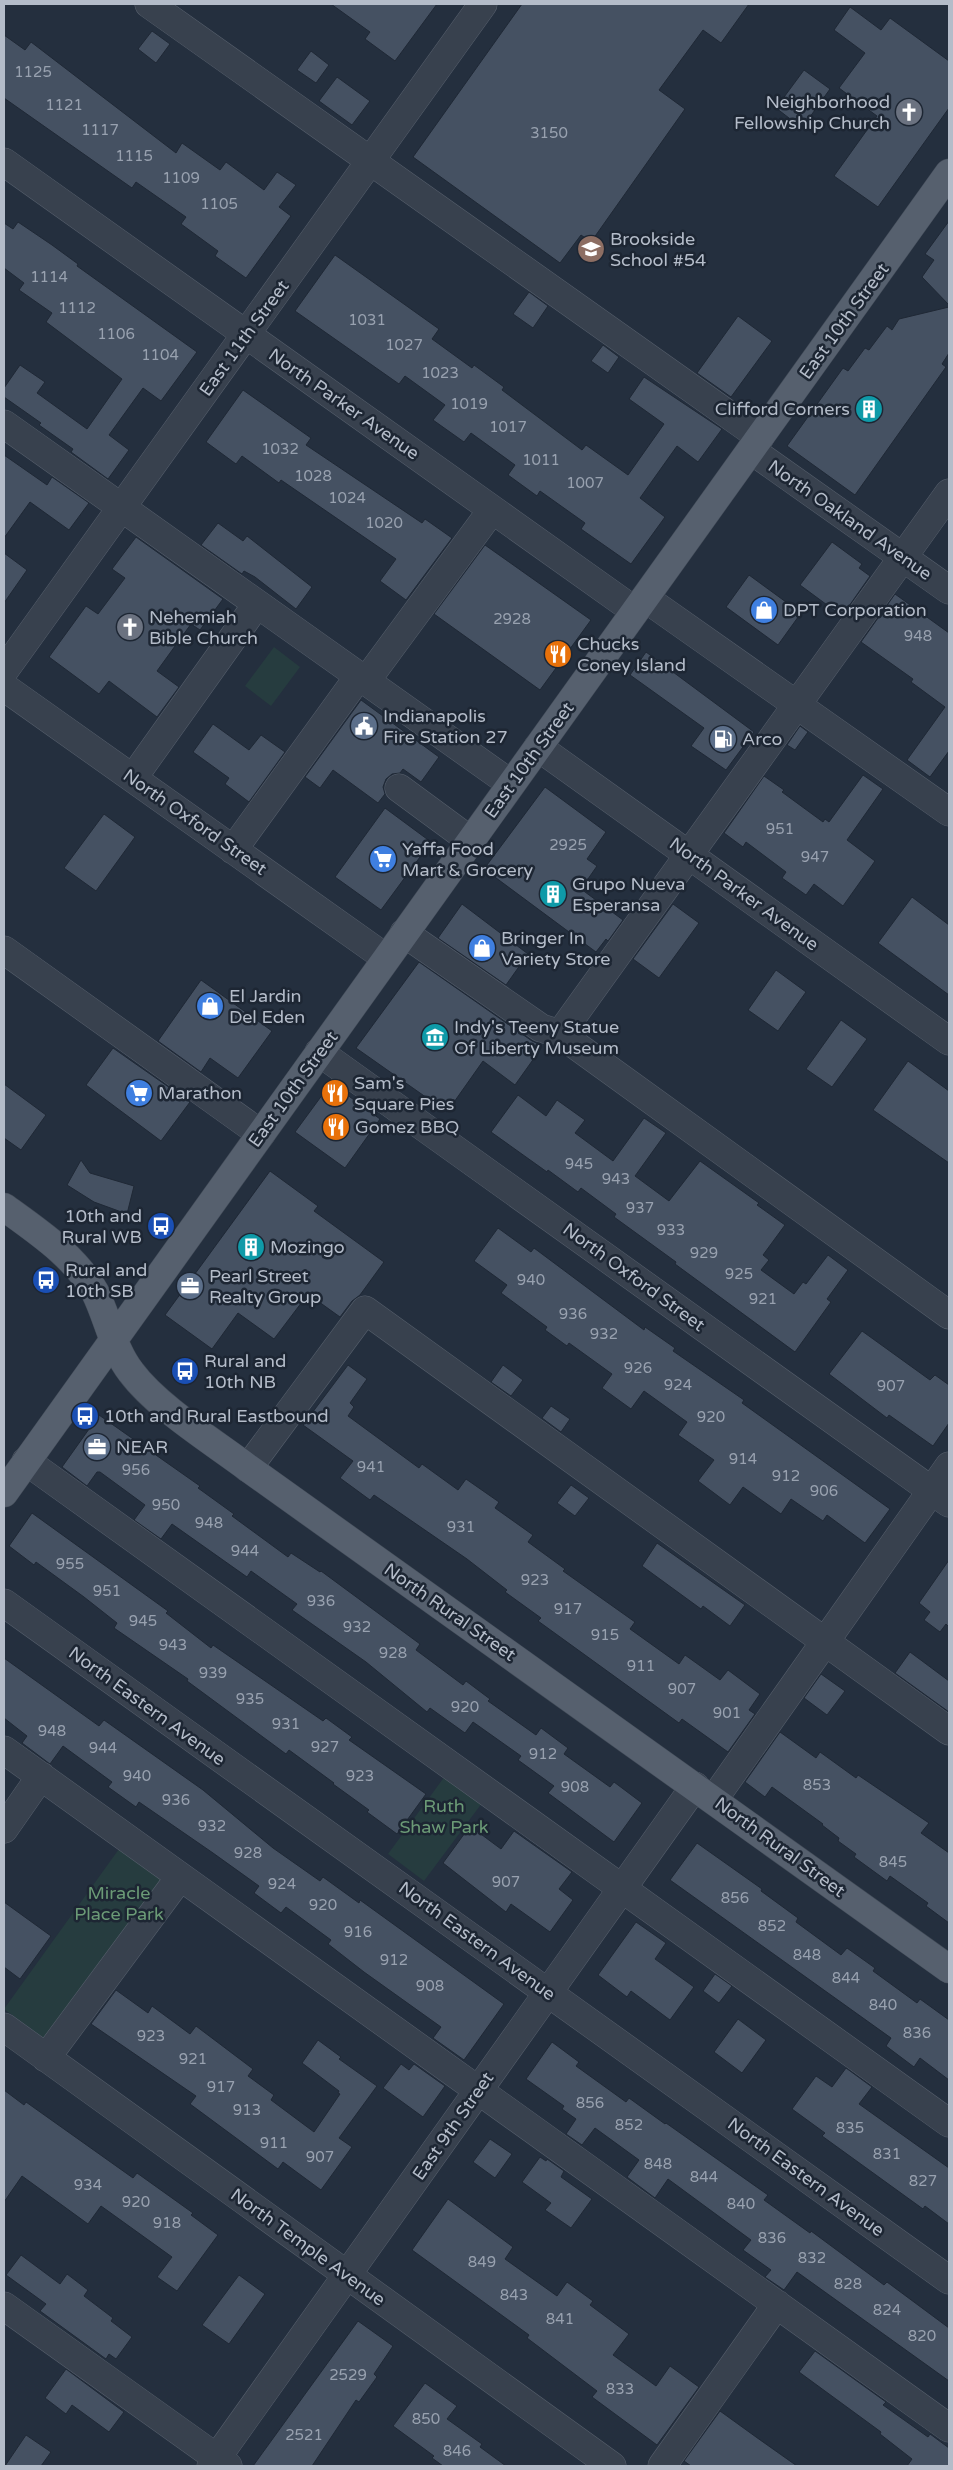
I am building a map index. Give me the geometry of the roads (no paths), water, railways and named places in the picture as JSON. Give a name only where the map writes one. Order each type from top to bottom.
[{"type":"main road","name":"East 10th Street","points":[[4,1493],[949,173]]},
{"type":"main road","name":"North Rural Street","points":[[4,1207],[45,1237],[76,1266],[94,1290],[126,1365],[154,1397],[248,1468],[949,1969]]},
{"type":"street","name":"North Oakland Avenue","points":[[149,4],[371,160],[755,444],[903,558],[949,590]]},
{"type":"street","name":"East 11th Street","points":[[4,671],[483,4]]},
{"type":"street","name":"North Parker Avenue","points":[[4,162],[492,510],[797,705],[949,812]]},
{"type":"street","points":[[4,424],[511,784]]},
{"type":"street","points":[[560,1034],[949,493]]},
{"type":"street","points":[[233,850],[492,510]]},
{"type":"street","points":[[132,778],[257,604]]},
{"type":"street","name":"North Oxford Street","points":[[4,687],[386,958]]},
{"type":"street","name":"North Parker Avenue","points":[[538,747],[949,1041]]},
{"type":"street","points":[[398,788],[470,841]]},
{"type":"street","points":[[404,933],[540,1028],[560,1034],[949,1314]]},
{"type":"street","points":[[4,950],[261,1134]]},
{"type":"street","name":"North Oxford Street","points":[[319,1052],[940,1497]]},
{"type":"street","points":[[248,1468],[365,1310],[949,1731]]},
{"type":"street","points":[[26,1462],[949,2124]]},
{"type":"street","name":"East 9th Street","points":[[219,2464],[347,2275],[622,1889],[704,1793],[940,1497],[949,1466]]},
{"type":"street","name":"North Eastern Avenue","points":[[4,1603],[949,2280]]},
{"type":"street","points":[[4,1750],[949,2428]]},
{"type":"street","points":[[4,1829],[41,1776]]},
{"type":"street","points":[[46,2058],[180,1877]]},
{"type":"street","name":"North Temple Avenue","points":[[4,2027],[612,2466]]},
{"type":"street","points":[[662,2466],[777,2304]]},
{"type":"street","points":[[4,2306],[219,2464]]},
{"type":"place","name":"Neighborhood Fellowship Church","points":[[909,112]]},
{"type":"place","name":"Brookside School #54","points":[[591,249]]},
{"type":"place","name":"Clifford Corners","points":[[869,409]]},
{"type":"place","name":"DPT Corporation","points":[[764,610]]},
{"type":"place","name":"Nehemiah Bible Church","points":[[130,627]]},
{"type":"place","name":"Chucks Coney Island","points":[[558,654]]},
{"type":"place","name":"Indianapolis Fire Station 27","points":[[364,726]]},
{"type":"place","name":"Arco","points":[[723,739]]},
{"type":"place","name":"Yaffa Food Mart & Grocery","points":[[383,859]]},
{"type":"place","name":"Grupo Nueva Esperansa","points":[[553,894]]},
{"type":"place","name":"Bringer In Variety Store","points":[[482,948]]},
{"type":"place","name":"El Jardin Del Eden","points":[[210,1006]]},
{"type":"place","name":"Indy's Teeny Statue Of Liberty Museum","points":[[435,1037]]},
{"type":"place","name":"Marathon","points":[[139,1093]]},
{"type":"place","name":"Sam's Square Pies","points":[[335,1093]]},
{"type":"place","name":"Gomez BBQ","points":[[336,1127]]},
{"type":"place","name":"10th and Rural WB","points":[[161,1226]]},
{"type":"place","name":"Mozingo","points":[[251,1247]]},
{"type":"place","name":"Rural and 10th SB","points":[[46,1280]]},
{"type":"place","name":"Pearl Street Realty Group","points":[[190,1286]]},
{"type":"place","name":"Rural and 10th NB","points":[[185,1371]]},
{"type":"place","name":"10th and Rural Eastbound","points":[[85,1416]]},
{"type":"place","name":"NEAR","points":[[97,1447]]},
{"type":"park label","name":"Ruth Shaw Park","points":[[444,1816]]},
{"type":"park label","name":"Miracle Place Park","points":[[119,1904]]}]
